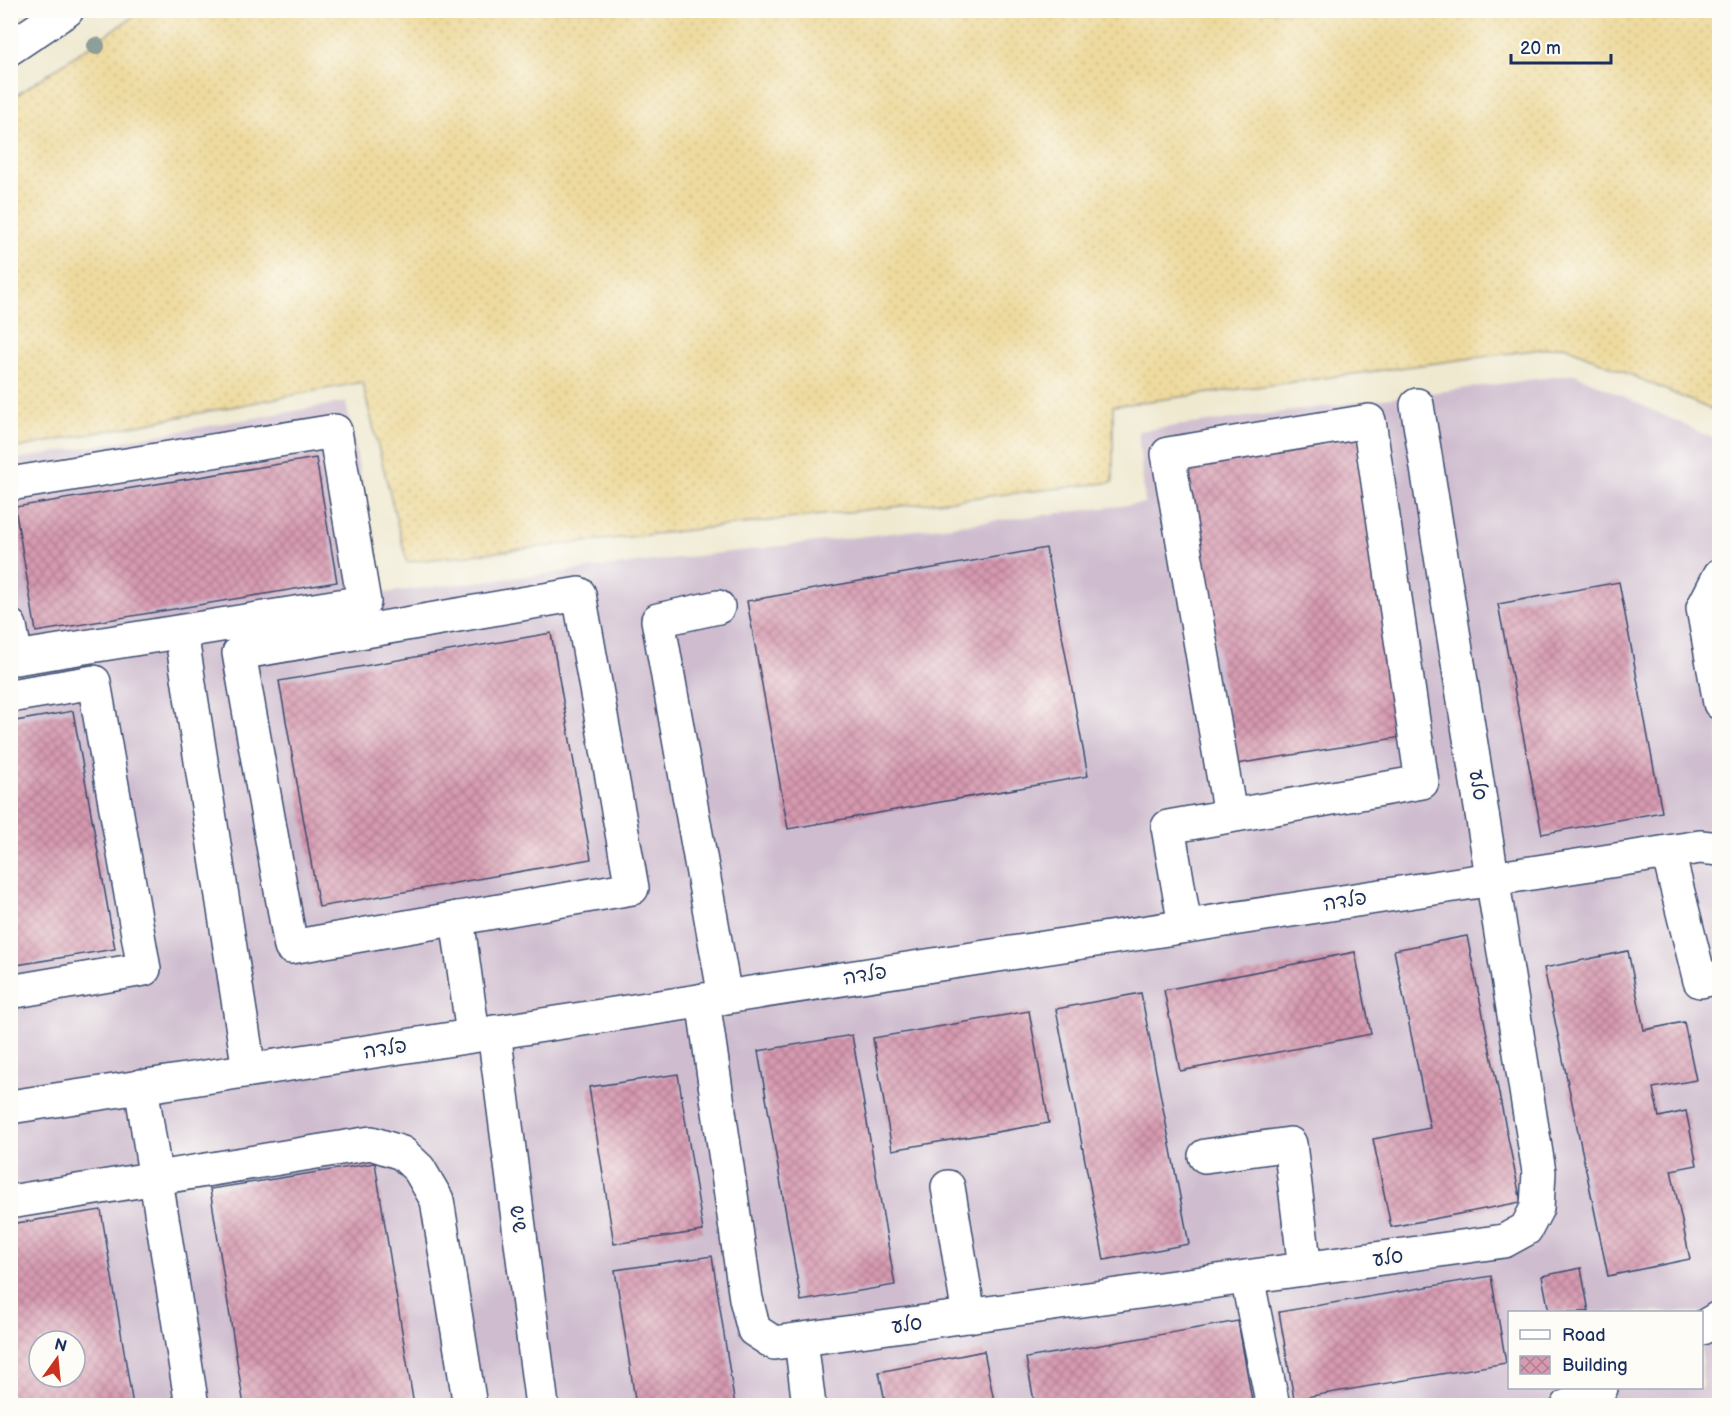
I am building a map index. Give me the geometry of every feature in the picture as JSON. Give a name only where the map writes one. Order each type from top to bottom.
[{"type":"main road","points":[[10,48],[67,10]]},
{"type":"main road","name":"סלע","points":[[718,607],[658,620],[714,998],[746,1299],[754,1330],[774,1343],[801,1340],[1504,1241],[1526,1229],[1537,1208],[1539,1172],[1417,405]]},
{"type":"main road","points":[[1185,926],[1168,826],[1422,782],[1369,421],[1168,454],[1230,815]]},
{"type":"main road","points":[[10,484],[335,431],[364,602],[16,658],[10,626]]},
{"type":"main road","points":[[1719,575],[1703,608],[1719,703]]},
{"type":"main road","points":[[579,594],[632,888],[457,918],[291,946],[239,653],[579,594]]},
{"type":"main road","points":[[181,632],[249,1070]]},
{"type":"main road","points":[[10,696],[94,682],[144,969],[10,992]]},
{"type":"main road","name":"פלדה","points":[[10,1107],[1700,847],[1719,849]]},
{"type":"main road","points":[[1668,852],[1700,981],[1719,977]]},
{"type":"main road","name":"שיש","points":[[457,918],[484,1034],[542,1406]]},
{"type":"main road","points":[[141,1086],[192,1406]]},
{"type":"main road","points":[[10,1202],[370,1143],[402,1154],[419,1169],[437,1200],[470,1406]]},
{"type":"main road","points":[[1205,1156],[1290,1144],[1305,1269]]},
{"type":"main road","points":[[948,1187],[969,1316]]},
{"type":"main road","points":[[1246,1277],[1273,1406]]},
{"type":"main road","points":[[1703,1327],[1719,1317]]},
{"type":"main road","points":[[801,1340],[809,1406]]},
{"type":"main road","points":[[1568,1406],[1599,1389]]},
{"type":"shaded area","points":[[1575,374],[1719,441],[1719,1405],[11,1406],[11,460],[346,402],[383,593],[1145,503],[1138,431]]},
{"type":"sand","points":[[143,10],[1719,11],[1719,413],[1564,346],[1113,406],[1113,482],[407,562],[362,382],[11,449],[11,99]]},
{"type":"building","points":[[1358,438],[1408,736],[1237,764],[1187,466]]},
{"type":"building","points":[[316,458],[337,582],[36,632],[15,507]]},
{"type":"building","points":[[1046,548],[1088,776],[788,829],[747,601]]},
{"type":"building","points":[[1619,582],[1662,812],[1542,834],[1498,604]]},
{"type":"building","points":[[551,633],[591,859],[319,907],[279,681]]},
{"type":"building","points":[[73,711],[115,949],[10,966],[10,722]]},
{"type":"building","points":[[1467,936],[1521,1202],[1391,1227],[1373,1139],[1430,1128],[1394,950]]},
{"type":"building","points":[[1628,951],[1644,1030],[1684,1022],[1696,1080],[1653,1088],[1659,1117],[1686,1111],[1697,1165],[1671,1170],[1690,1259],[1608,1276],[1544,968]]},
{"type":"building","points":[[1355,952],[1371,1034],[1180,1071],[1164,990]]},
{"type":"building","points":[[1141,993],[1189,1244],[1104,1260],[1056,1009]]},
{"type":"building","points":[[1029,1011],[1049,1123],[892,1150],[873,1038]]},
{"type":"building","points":[[852,1035],[895,1285],[801,1301],[758,1051]]},
{"type":"building","points":[[678,1074],[703,1231],[614,1244],[589,1087]]},
{"type":"building","points":[[375,1163],[414,1406],[244,1406],[210,1189]]},
{"type":"building","points":[[101,1210],[133,1406],[10,1406],[10,1224]]},
{"type":"building","points":[[712,1256],[735,1406],[636,1406],[615,1270]]},
{"type":"building","points":[[1581,1268],[1589,1311],[1549,1311],[1542,1276]]},
{"type":"building","points":[[1491,1276],[1506,1363],[1294,1399],[1279,1312]]},
{"type":"building","points":[[1238,1321],[1253,1406],[1035,1406],[1026,1358]]},
{"type":"building","points":[[984,1351],[995,1406],[886,1406],[879,1372]]}]
